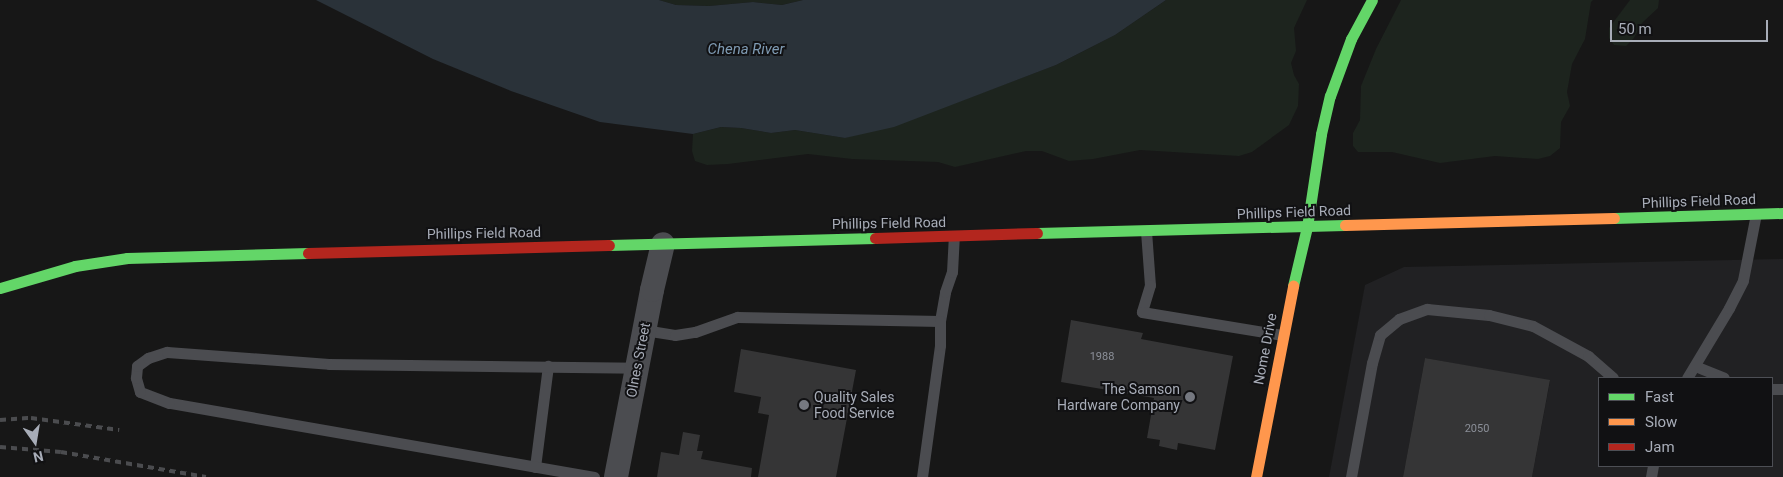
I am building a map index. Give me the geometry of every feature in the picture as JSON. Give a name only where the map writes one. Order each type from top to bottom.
[{"type":"street","name":"Nome Drive","points":[[1256,477],[1283,335],[1307,227],[1321,134],[1330,96],[1351,39],[1372,0]]},
{"type":"street","name":"Phillips Field Road","points":[[0,288],[75,266],[127,258],[1783,213]]},
{"type":"street","name":"Olnes Street","points":[[616,477],[644,330],[664,244]]},
{"type":"lane","points":[[1688,377],[1729,308],[1742,280],[1756,214]]},
{"type":"lane","points":[[1146,231],[1150,285],[1142,312],[1283,335]]},
{"type":"lane","points":[[922,477],[940,345],[940,321],[945,292],[952,272],[954,236]]},
{"type":"lane","points":[[1351,477],[1372,363],[1380,335],[1399,319],[1427,309],[1489,315],[1533,326],[1588,356],[1612,377]]},
{"type":"lane","points":[[644,330],[675,335],[695,332],[737,317],[940,321]]},
{"type":"lane","points":[[594,477],[169,403],[140,392],[136,378],[137,366],[148,358],[167,352],[329,364],[637,368]]},
{"type":"lane","points":[[535,467],[548,366]]},
{"type":"lane","points":[[1695,366],[1722,377]]},
{"type":"shaded area","points":[[659,0],[803,0],[782,5],[753,2],[709,6],[676,5]]},
{"type":"shaded area","points":[[1166,0],[1307,0],[1294,28],[1296,51],[1291,63],[1299,84],[1298,106],[1289,125],[1252,152],[1239,156],[1140,150],[1093,159],[1069,161],[1042,151],[1026,151],[955,167],[938,162],[852,159],[808,154],[728,164],[707,165],[695,161],[692,151],[693,134],[721,127],[771,133],[795,130],[845,138],[955,103],[1056,65],[1115,35]]},
{"type":"shaded area","points":[[1401,0],[1593,0],[1591,2],[1585,39],[1572,64],[1567,92],[1570,106],[1561,122],[1560,148],[1550,156],[1538,159],[1495,156],[1440,163],[1392,152],[1358,152],[1353,146],[1353,133],[1360,120],[1361,86],[1376,49]]},
{"type":"shaded area","points":[[1630,0],[1659,0],[1658,8],[1642,23],[1634,38],[1626,46],[1614,45],[1609,38],[1609,28]]},
{"type":"shaded area","points":[[1783,259],[1783,477],[1532,477],[1550,381],[1425,358],[1403,477],[1329,477],[1365,285],[1404,267]]},
{"type":"water","name":"Chena River","points":[[316,0],[659,0],[676,5],[709,6],[753,2],[782,5],[803,0],[1166,0],[1115,35],[1056,65],[894,127],[845,138],[795,130],[771,133],[721,127],[693,134],[600,122],[511,91],[433,59]]},
{"type":"building","points":[[1071,320],[1143,333],[1141,339],[1233,356],[1215,450],[1178,443],[1177,450],[1159,446],[1160,440],[1147,438],[1154,398],[1061,382]]},
{"type":"building","name":"Quality Sales Food Service","points":[[741,349],[856,370],[836,477],[758,477],[769,415],[758,413],[761,397],[734,392]]},
{"type":"building","points":[[1425,358],[1550,380],[1532,477],[1403,477]]},
{"type":"building","points":[[683,432],[700,435],[697,451],[703,451],[701,459],[752,468],[751,477],[657,477],[661,452],[679,455]]},
{"type":"railway","points":[[0,420],[31,418],[119,430]]},
{"type":"railway","points":[[0,447],[61,452],[206,477]]},
{"type":"traffic: fast","points":[[1293,286],[1307,227],[1321,134],[1330,96],[1351,39],[1372,0]]},
{"type":"traffic: fast","points":[[1614,218],[1783,213]]},
{"type":"traffic: fast","points":[[1037,233],[1345,225]]},
{"type":"traffic: fast","points":[[609,245],[875,238]]},
{"type":"traffic: fast","points":[[0,288],[75,266],[127,258],[308,253]]},
{"type":"traffic: slow","points":[[1345,225],[1614,218]]},
{"type":"traffic: slow","points":[[1256,477],[1293,286]]},
{"type":"traffic: jam","points":[[875,238],[1037,233]]},
{"type":"traffic: jam","points":[[308,253],[609,245]]},
{"type":"place","name":"The Samson Hardware Company","points":[[1190,397]]},
{"type":"place","name":"Quality Sales Food Service","points":[[804,405]]}]
